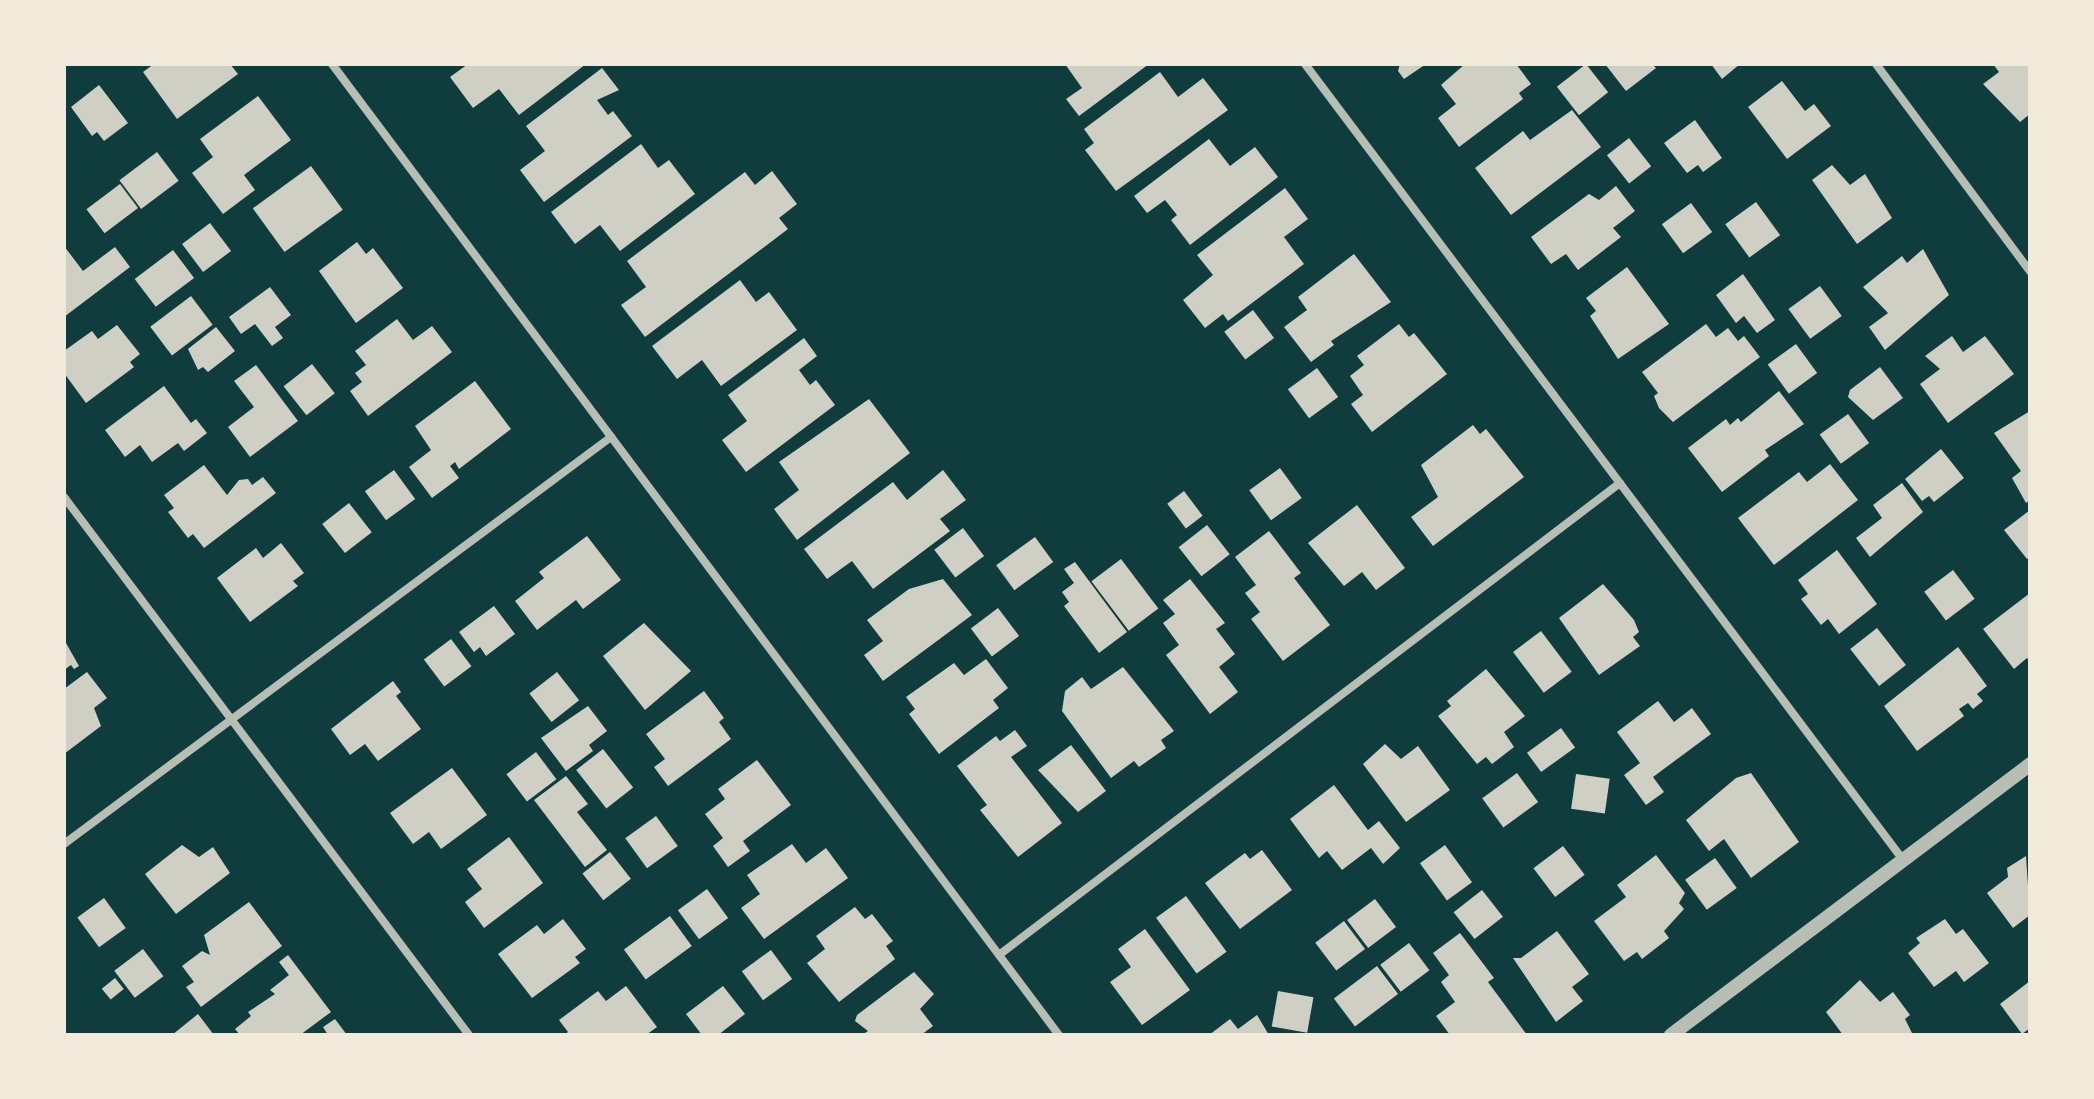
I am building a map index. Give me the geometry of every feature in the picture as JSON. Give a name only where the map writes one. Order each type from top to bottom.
[{"type":"street","points":[[332,64],[1059,1035]]},
{"type":"street","points":[[1305,64],[1903,860]]},
{"type":"street","points":[[1876,64],[2030,271]]},
{"type":"street","points":[[64,844],[611,437]]},
{"type":"street","points":[[999,955],[1620,483]]},
{"type":"street","points":[[64,497],[469,1035]]},
{"type":"street","points":[[1671,1035],[2030,764]]},
{"type":"building","points":[[154,64],[230,64],[238,74],[177,119],[143,72]]},
{"type":"building","points":[[468,64],[586,64],[519,115],[499,89],[473,108],[450,77]]},
{"type":"building","points":[[1065,64],[1149,64],[1079,116],[1066,99],[1082,88]]},
{"type":"building","points":[[1400,64],[1426,64],[1404,79],[1398,71]]},
{"type":"building","points":[[1465,64],[1516,64],[1531,84],[1519,93],[1523,99],[1459,147],[1438,118],[1456,104],[1441,85]]},
{"type":"building","points":[[1586,64],[1608,92],[1579,115],[1557,87]]},
{"type":"building","points":[[1605,64],[1652,64],[1656,68],[1626,91]]},
{"type":"building","points":[[1711,64],[1740,64],[1722,79]]},
{"type":"building","points":[[1993,64],[2030,64],[2030,114],[2020,122],[1983,84],[1999,72]]},
{"type":"building","points":[[602,68],[619,90],[597,100],[608,115],[613,111],[632,136],[544,202],[520,170],[545,151],[526,126]]},
{"type":"building","points":[[1160,72],[1178,97],[1203,78],[1228,110],[1116,191],[1085,150],[1094,143],[1084,129]]},
{"type":"building","points":[[1782,81],[1805,111],[1814,104],[1831,126],[1787,159],[1748,107]]},
{"type":"building","points":[[99,85],[128,123],[104,141],[97,132],[92,136],[71,107]]},
{"type":"building","points":[[258,96],[291,140],[244,175],[255,190],[223,214],[192,173],[213,157],[200,139]]},
{"type":"building","points":[[1572,110],[1601,147],[1511,215],[1475,168],[1523,131],[1530,140]]},
{"type":"building","points":[[1695,120],[1722,158],[1703,172],[1698,165],[1687,173],[1664,143]]},
{"type":"building","points":[[1629,138],[1651,166],[1629,184],[1607,155]]},
{"type":"building","points":[[1209,139],[1230,166],[1255,147],[1278,177],[1190,245],[1171,220],[1177,215],[1165,200],[1147,213],[1134,196]]},
{"type":"building","points":[[641,144],[658,168],[669,160],[695,194],[620,251],[600,225],[575,244],[551,212]]},
{"type":"building","points":[[157,152],[179,181],[141,209],[119,180]]},
{"type":"building","points":[[1832,165],[1850,185],[1865,174],[1892,218],[1857,244],[1812,180]]},
{"type":"building","points":[[311,166],[343,210],[284,252],[253,208]]},
{"type":"building","points":[[772,171],[797,204],[779,218],[788,229],[645,337],[621,305],[646,287],[627,261],[745,172],[755,185]]},
{"type":"building","points":[[120,184],[138,208],[105,233],[86,209]]},
{"type":"building","points":[[1616,186],[1635,211],[1613,228],[1621,237],[1578,270],[1566,254],[1551,264],[1531,237],[1589,194],[1599,200]]},
{"type":"building","points":[[1285,188],[1308,219],[1284,237],[1304,264],[1228,321],[1223,314],[1205,328],[1183,300],[1213,275],[1197,255]]},
{"type":"building","points":[[1756,202],[1780,235],[1749,258],[1725,224]]},
{"type":"building","points":[[1691,203],[1712,232],[1683,253],[1662,224]]},
{"type":"building","points":[[210,223],[231,251],[203,272],[182,244]]},
{"type":"building","points":[[357,242],[366,254],[373,248],[403,288],[356,323],[319,271]]},
{"type":"building","points":[[64,246],[83,271],[115,247],[130,267],[64,317]]},
{"type":"building","points":[[1923,249],[1949,295],[1885,350],[1869,327],[1888,313],[1863,287],[1902,256],[1907,263]]},
{"type":"building","points":[[173,250],[194,278],[156,307],[135,279]]},
{"type":"building","points":[[1354,254],[1391,302],[1331,341],[1334,345],[1311,362],[1284,327],[1307,310],[1298,297]]},
{"type":"building","points":[[1627,267],[1669,324],[1618,359],[1590,316],[1596,311],[1586,298]]},
{"type":"building","points":[[1743,274],[1775,320],[1757,333],[1744,316],[1736,323],[1716,295]]},
{"type":"building","points":[[740,280],[756,302],[769,292],[797,330],[721,386],[702,360],[677,379],[652,346]]},
{"type":"building","points":[[1820,286],[1842,316],[1810,339],[1788,309]]},
{"type":"building","points":[[270,287],[291,315],[275,327],[283,338],[272,346],[255,324],[241,334],[229,317]]},
{"type":"building","points":[[191,296],[213,325],[172,355],[150,327]]},
{"type":"building","points":[[1253,310],[1274,338],[1245,360],[1224,332]]},
{"type":"building","points":[[397,319],[413,340],[432,326],[452,352],[368,416],[350,391],[362,382],[355,373],[366,365],[355,351]]},
{"type":"building","points":[[1399,324],[1409,337],[1414,333],[1447,374],[1372,432],[1351,404],[1363,395],[1350,376],[1364,365],[1357,356]]},
{"type":"building","points":[[1706,324],[1716,337],[1728,328],[1738,341],[1744,336],[1760,357],[1673,422],[1659,408],[1654,396],[1658,393],[1642,372]]},
{"type":"building","points":[[117,325],[140,354],[130,362],[134,367],[86,403],[64,373],[64,351],[92,331],[98,339]]},
{"type":"building","points":[[216,327],[235,351],[208,372],[203,367],[198,370],[188,349]]},
{"type":"building","points":[[1952,336],[1963,352],[1985,336],[2014,374],[1948,423],[1920,384],[1940,369],[1925,356]]},
{"type":"building","points":[[804,338],[817,356],[799,370],[810,385],[816,380],[835,405],[746,472],[722,440],[747,421],[728,395]]},
{"type":"building","points":[[1796,344],[1817,373],[1789,394],[1768,365]]},
{"type":"building","points":[[312,364],[335,393],[306,415],[284,386]]},
{"type":"building","points":[[256,365],[298,421],[250,457],[228,427],[254,407],[234,381]]},
{"type":"building","points":[[1880,367],[1903,398],[1873,420],[1848,397],[1850,390]]},
{"type":"building","points":[[1317,368],[1338,397],[1309,418],[1288,389]]},
{"type":"building","points":[[475,381],[511,429],[459,469],[455,462],[450,466],[459,478],[432,498],[409,467],[431,450],[415,426]]},
{"type":"building","points":[[164,386],[191,423],[196,419],[207,433],[184,451],[178,443],[152,462],[140,445],[125,457],[105,430]]},
{"type":"building","points":[[1779,391],[1804,424],[1765,450],[1769,456],[1722,492],[1688,448],[1726,419],[1730,425],[1738,418],[1741,422]]},
{"type":"building","points":[[869,399],[910,453],[797,540],[774,509],[799,490],[779,462]]},
{"type":"building","points":[[2030,411],[2030,500],[2026,503],[2012,478],[2021,471],[1994,433]]},
{"type":"building","points":[[1848,414],[1869,443],[1841,464],[1820,435]]},
{"type":"building","points":[[1473,425],[1480,434],[1486,429],[1524,477],[1433,546],[1411,517],[1438,497],[1421,465]]},
{"type":"building","points":[[1941,449],[1964,478],[1934,502],[1929,496],[1922,501],[1905,479]]},
{"type":"building","points":[[1830,464],[1858,500],[1774,565],[1738,518],[1799,472],[1807,482]]},
{"type":"building","points":[[204,465],[227,495],[239,480],[248,479],[252,485],[263,477],[276,493],[204,548],[193,534],[188,538],[168,512],[174,508],[164,495]]},
{"type":"building","points":[[1280,468],[1302,498],[1271,520],[1249,490]]},
{"type":"building","points":[[394,470],[415,499],[386,520],[365,491]]},
{"type":"building","points":[[943,470],[966,500],[940,519],[950,531],[873,589],[852,561],[827,579],[804,549],[893,482],[907,500]]},
{"type":"building","points":[[1902,483],[1923,512],[1870,557],[1856,538],[1882,518],[1873,505]]},
{"type":"building","points":[[1184,491],[1203,516],[1186,528],[1167,504]]},
{"type":"building","points":[[349,503],[372,532],[345,553],[322,524]]},
{"type":"building","points":[[1357,505],[1405,568],[1376,590],[1362,572],[1344,586],[1308,543]]},
{"type":"building","points":[[2030,510],[2030,557],[2027,559],[2004,530]]},
{"type":"building","points":[[1207,525],[1230,554],[1201,576],[1179,547]]},
{"type":"building","points":[[963,528],[984,556],[955,578],[934,550]]},
{"type":"building","points":[[1269,531],[1301,573],[1294,578],[1330,625],[1283,661],[1251,619],[1260,612],[1245,593],[1256,585],[1235,557]]},
{"type":"building","points":[[587,536],[621,580],[583,609],[576,600],[537,630],[515,601],[544,578],[539,572]]},
{"type":"building","points":[[1035,537],[1053,562],[1014,590],[996,565]]},
{"type":"building","points":[[281,543],[304,573],[293,581],[298,586],[250,622],[217,578],[256,548],[263,558]]},
{"type":"building","points":[[1837,550],[1877,604],[1839,634],[1828,619],[1821,625],[1801,599],[1808,594],[1798,580]]},
{"type":"building","points":[[1121,559],[1158,609],[1129,631],[1091,581]]},
{"type":"building","points":[[1075,562],[1127,632],[1099,653],[1064,606],[1069,602],[1062,592],[1074,583],[1064,569]]},
{"type":"building","points":[[1953,570],[1975,599],[1946,620],[1924,592]]},
{"type":"building","points":[[943,579],[972,615],[883,681],[864,655],[883,641],[867,620],[909,589]]},
{"type":"building","points":[[1190,579],[1225,623],[1216,629],[1235,654],[1219,667],[1238,692],[1210,714],[1166,655],[1179,645],[1163,623],[1175,614],[1163,600]]},
{"type":"building","points":[[1603,584],[1634,620],[1639,632],[1633,637],[1640,646],[1599,675],[1559,618]]},
{"type":"building","points":[[2030,593],[2030,662],[2027,658],[2014,669],[1983,629]]},
{"type":"building","points":[[494,606],[515,634],[486,656],[480,647],[474,652],[459,632]]},
{"type":"building","points":[[998,608],[1019,636],[992,656],[971,628]]},
{"type":"building","points":[[644,623],[691,671],[645,710],[603,656]]},
{"type":"building","points":[[1877,628],[1906,665],[1879,686],[1850,649]]},
{"type":"building","points":[[1541,631],[1572,672],[1544,693],[1513,652]]},
{"type":"building","points":[[451,639],[471,666],[444,687],[424,659]]},
{"type":"building","points":[[66,643],[79,666],[74,669],[71,665],[64,670]]},
{"type":"building","points":[[1958,647],[1987,686],[1977,694],[1983,701],[1973,709],[1968,703],[1959,709],[1964,716],[1917,751],[1884,706]]},
{"type":"building","points":[[986,659],[1008,688],[993,700],[999,708],[939,754],[909,714],[915,709],[906,697],[954,663],[964,675]]},
{"type":"building","points":[[1123,667],[1174,731],[1161,740],[1166,748],[1139,767],[1134,761],[1111,778],[1062,711],[1065,691],[1082,677],[1091,689]]},
{"type":"building","points":[[1486,669],[1525,716],[1504,732],[1514,747],[1492,764],[1486,757],[1477,764],[1438,716],[1451,706],[1447,701]]},
{"type":"building","points":[[87,672],[107,698],[94,708],[101,726],[64,754],[64,689]]},
{"type":"building","points":[[557,672],[579,700],[552,722],[529,694]]},
{"type":"building","points":[[393,681],[401,692],[396,696],[421,729],[378,761],[365,744],[350,755],[331,729]]},
{"type":"building","points":[[704,691],[724,718],[719,722],[731,739],[668,786],[654,767],[665,759],[646,734]]},
{"type":"building","points":[[1658,701],[1674,722],[1692,708],[1711,734],[1653,777],[1664,792],[1646,805],[1624,775],[1640,763],[1617,732]]},
{"type":"building","points":[[588,706],[607,731],[589,745],[593,751],[566,771],[541,738]]},
{"type":"building","points":[[1561,728],[1575,747],[1541,772],[1527,753]]},
{"type":"building","points":[[1015,730],[1027,746],[1011,757],[1062,823],[1018,857],[980,810],[987,805],[957,766],[996,736],[1000,741]]},
{"type":"building","points":[[1385,744],[1401,759],[1418,746],[1450,790],[1406,822],[1363,764]]},
{"type":"building","points":[[1071,745],[1106,791],[1078,812],[1038,770]]},
{"type":"building","points":[[603,749],[633,788],[606,809],[576,770]]},
{"type":"building","points":[[536,752],[556,779],[527,801],[506,774]]},
{"type":"building","points":[[757,760],[791,805],[743,841],[750,851],[728,867],[713,846],[723,838],[705,814],[725,799],[718,789]]},
{"type":"building","points":[[452,768],[487,815],[441,849],[429,832],[413,844],[390,813]]},
{"type":"building","points":[[1517,773],[1538,802],[1503,827],[1482,798]]},
{"type":"building","points":[[1751,773],[1799,842],[1751,878],[1724,839],[1709,851],[1686,820],[1736,778]]},
{"type":"building","points":[[1576,774],[1610,779],[1605,813],[1571,809]]},
{"type":"building","points":[[566,776],[588,804],[577,812],[607,850],[585,867],[534,800]]},
{"type":"building","points":[[1334,785],[1368,830],[1379,821],[1400,848],[1383,864],[1371,848],[1342,870],[1327,851],[1319,858],[1290,819]]},
{"type":"building","points":[[656,816],[678,846],[647,868],[625,838]]},
{"type":"building","points":[[509,837],[543,883],[484,928],[465,902],[482,889],[467,869]]},
{"type":"building","points":[[792,844],[806,863],[826,848],[848,878],[764,939],[741,908],[760,894],[747,875]]},
{"type":"building","points":[[182,845],[199,857],[213,847],[230,873],[176,914],[145,874]]},
{"type":"building","points":[[1445,845],[1472,882],[1447,900],[1420,863]]},
{"type":"building","points":[[1563,846],[1585,875],[1555,897],[1533,868]]},
{"type":"building","points":[[1262,850],[1292,890],[1240,929],[1205,883],[1245,853],[1250,859]]},
{"type":"building","points":[[610,852],[631,879],[603,900],[582,874]]},
{"type":"building","points":[[1656,855],[1685,893],[1679,903],[1684,909],[1664,931],[1669,938],[1642,959],[1637,952],[1624,961],[1594,921],[1626,897],[1617,885]]},
{"type":"building","points":[[2026,856],[2030,915],[2013,928],[1987,893],[2008,877],[2007,868]]},
{"type":"building","points":[[1715,858],[1737,888],[1707,910],[1685,880]]},
{"type":"building","points":[[707,889],[728,918],[699,939],[678,910]]},
{"type":"building","points":[[1482,890],[1503,917],[1475,939],[1454,912]]},
{"type":"building","points":[[1186,896],[1227,952],[1197,974],[1156,918]]},
{"type":"building","points":[[104,898],[126,928],[99,947],[77,917]]},
{"type":"building","points":[[1375,899],[1396,927],[1368,948],[1347,920]]},
{"type":"building","points":[[249,902],[282,946],[201,1007],[186,987],[194,982],[182,966],[202,951],[210,955],[204,935]]},
{"type":"building","points":[[855,907],[865,919],[872,914],[893,941],[886,946],[895,959],[839,1002],[807,963],[825,949],[816,936]]},
{"type":"building","points":[[670,916],[692,946],[646,979],[624,950]]},
{"type":"building","points":[[563,919],[586,949],[575,957],[580,963],[532,998],[498,954],[537,925],[544,934]]},
{"type":"building","points":[[1945,919],[1956,934],[1963,929],[1989,963],[1964,982],[1956,971],[1934,987],[1908,953],[1920,943],[1916,938]]},
{"type":"building","points":[[1344,921],[1365,949],[1336,971],[1315,943]]},
{"type":"building","points":[[1145,929],[1190,990],[1142,1025],[1110,982],[1131,967],[1118,949]]},
{"type":"building","points":[[1557,931],[1589,974],[1572,987],[1583,1001],[1556,1022],[1513,958],[1521,958]]},
{"type":"building","points":[[1460,933],[1494,978],[1488,982],[1527,1035],[1450,1035],[1436,1016],[1455,1002],[1441,982],[1449,975],[1433,953]]},
{"type":"building","points":[[1409,943],[1429,970],[1401,992],[1380,965]]},
{"type":"building","points":[[143,949],[163,976],[135,998],[114,971]]},
{"type":"building","points":[[771,950],[792,979],[763,1000],[742,971]]},
{"type":"building","points":[[288,955],[331,1012],[300,1035],[240,1035],[235,1029],[251,1016],[248,1012],[275,994],[270,990],[289,975],[279,962]]},
{"type":"building","points":[[1377,966],[1398,994],[1355,1026],[1334,998]]},
{"type":"building","points":[[914,972],[934,994],[920,1009],[933,1026],[921,1035],[862,1035],[868,1031],[855,1021],[857,1015]]},
{"type":"building","points":[[115,978],[124,989],[111,1000],[102,989]]},
{"type":"building","points":[[1860,980],[1880,1002],[1893,992],[1910,1015],[1905,1019],[1912,1033],[1843,1035],[1826,1012]]},
{"type":"building","points":[[2030,981],[2030,1028],[2022,1034],[2000,1004]]},
{"type":"building","points":[[626,986],[657,1027],[646,1035],[564,1035],[568,1032],[559,1020],[598,991],[606,1001]]},
{"type":"building","points":[[723,986],[745,1014],[718,1035],[702,1035],[686,1014]]},
{"type":"building","points":[[1278,991],[1313,997],[1307,1033],[1272,1026]]},
{"type":"building","points":[[198,1014],[214,1035],[172,1035]]},
{"type":"building","points":[[1257,1015],[1269,1035],[1209,1035],[1230,1019],[1238,1029]]},
{"type":"building","points":[[335,1019],[347,1035],[328,1035],[323,1027]]}]
